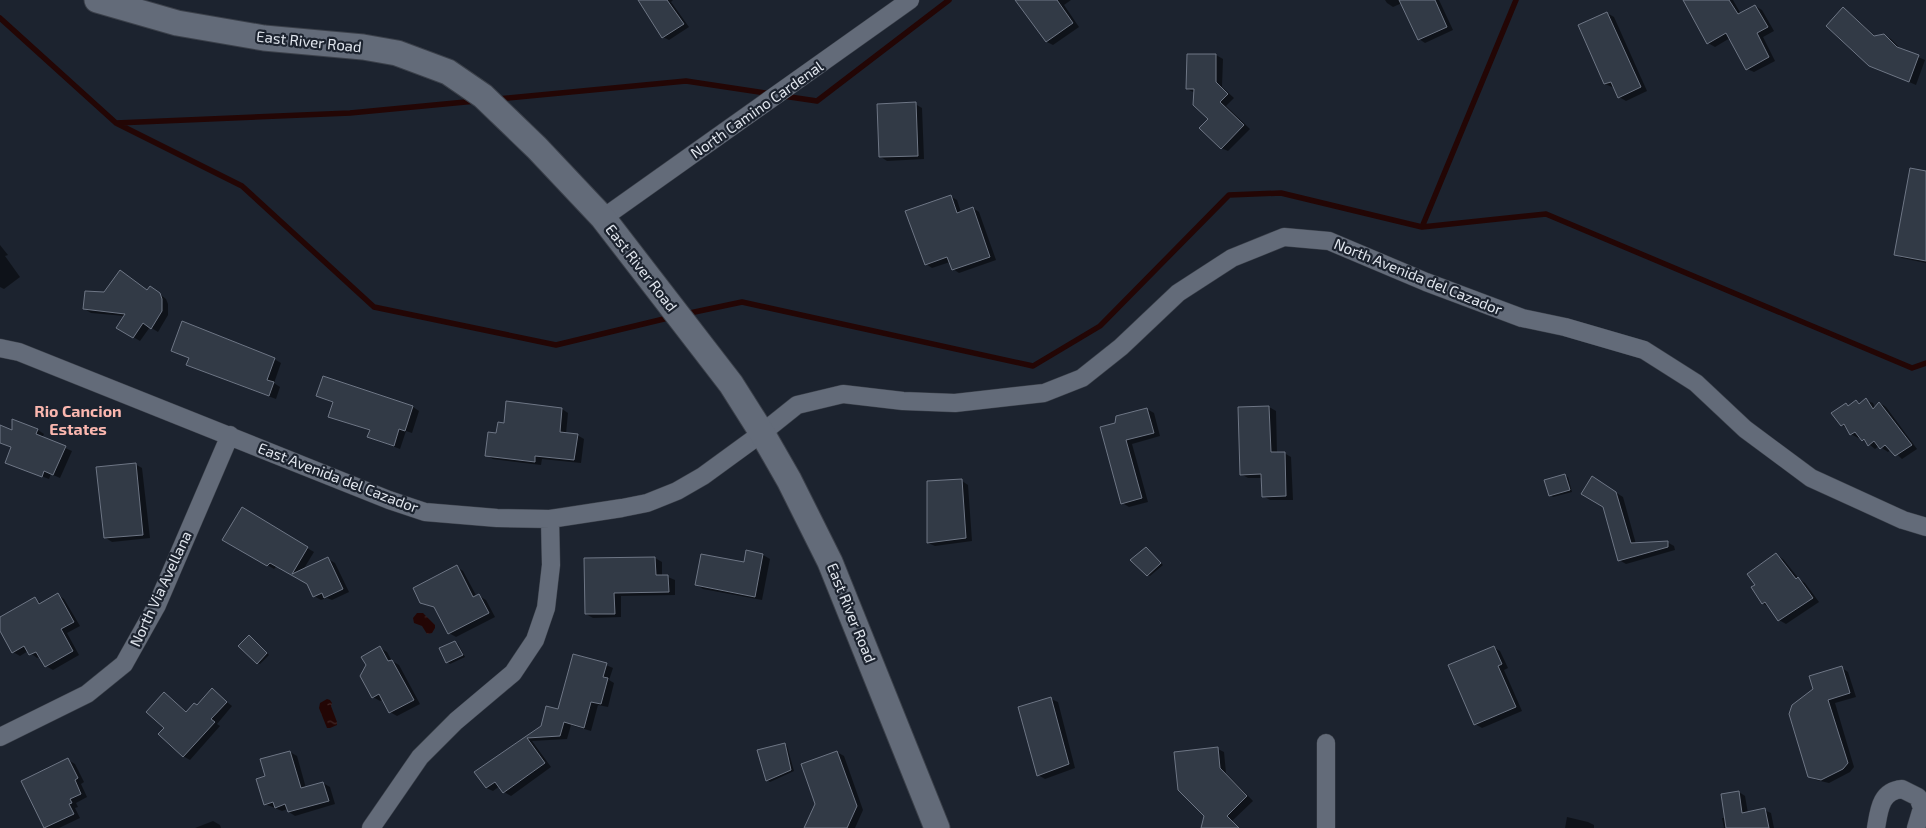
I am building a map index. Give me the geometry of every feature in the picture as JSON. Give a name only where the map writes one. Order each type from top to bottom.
[{"type":"street","name":"East River Road","points":[[97,0],[177,23],[264,38],[363,47],[397,53],[448,72],[483,96],[537,148],[603,218],[731,384],[762,433],[789,480],[830,562],[932,825]]},
{"type":"street","name":"North Camino Cardenal","points":[[603,218],[910,0]]},
{"type":"street","name":"North Avenida del Cazador","points":[[762,433],[797,405],[843,394],[903,401],[955,403],[1044,393],[1082,378],[1121,347],[1178,293],[1226,262],[1284,237],[1329,242],[1426,282],[1522,318],[1565,327],[1644,350],[1696,384],[1745,429],[1811,478],[1903,520],[1926,528]]},
{"type":"street","name":"East Avenida del Cazador","points":[[0,348],[19,352],[389,500],[425,512],[463,516],[550,519],[647,503],[677,491],[703,476],[762,433]]},
{"type":"street","name":"North Via Avellana","points":[[0,737],[87,694],[124,664],[157,605],[230,435]]},
{"type":"street","points":[[371,828],[420,757],[456,721],[513,673],[535,640],[546,608],[550,574],[550,519]]},
{"type":"street","points":[[1326,744],[1326,828]]},
{"type":"street","points":[[1876,828],[1878,813],[1883,799],[1891,792],[1902,789],[1918,797],[1922,808],[1916,828]]},
{"type":"water","points":[[417,613],[423,613],[435,625],[432,633],[427,634],[422,626],[414,623],[413,618]]},
{"type":"water","points":[[327,699],[332,703],[331,706],[337,722],[337,725],[330,728],[327,728],[319,708],[320,703]]},
{"type":"building","points":[[638,0],[667,0],[684,24],[662,38]]},
{"type":"building","points":[[1015,0],[1057,0],[1073,23],[1046,42]]},
{"type":"building","points":[[1399,0],[1435,0],[1447,27],[1418,40]]},
{"type":"building","points":[[1683,0],[1729,0],[1738,14],[1755,5],[1768,27],[1757,33],[1769,57],[1746,70],[1726,33],[1707,44]]},
{"type":"building","points":[[1843,7],[1874,36],[1884,34],[1897,47],[1919,55],[1909,82],[1869,66],[1826,26]]},
{"type":"building","points":[[1607,12],[1641,87],[1618,98],[1611,82],[1604,84],[1578,25]]},
{"type":"building","points":[[1187,54],[1216,54],[1216,82],[1228,94],[1220,102],[1244,125],[1221,149],[1199,128],[1208,119],[1193,105],[1194,89],[1186,89]]},
{"type":"building","points":[[916,102],[918,156],[879,157],[877,104]]},
{"type":"building","points":[[1910,168],[1926,171],[1926,261],[1894,255]]},
{"type":"building","points":[[951,195],[957,213],[973,207],[990,257],[952,270],[947,257],[925,265],[905,211]]},
{"type":"building","points":[[120,270],[147,290],[150,286],[160,293],[162,299],[162,311],[151,329],[143,323],[133,338],[116,328],[125,314],[83,309],[85,291],[104,292]]},
{"type":"building","points":[[182,321],[275,358],[267,380],[274,382],[269,396],[186,365],[189,358],[171,351]]},
{"type":"building","points":[[323,376],[413,406],[405,431],[399,429],[394,446],[367,437],[370,430],[328,417],[333,402],[316,396]]},
{"type":"building","points":[[1866,398],[1873,409],[1879,402],[1912,445],[1895,456],[1885,445],[1880,449],[1874,441],[1868,446],[1864,439],[1862,441],[1855,432],[1850,435],[1844,424],[1841,426],[1831,413],[1846,403],[1848,406],[1856,400],[1859,404]]},
{"type":"building","points":[[506,401],[562,408],[560,432],[578,434],[574,460],[535,456],[535,462],[485,456],[488,432],[496,433],[498,422],[504,423]]},
{"type":"building","points":[[1269,406],[1271,452],[1285,452],[1286,496],[1262,497],[1261,474],[1240,475],[1238,407]]},
{"type":"building","points":[[1147,408],[1154,433],[1126,440],[1142,498],[1121,504],[1100,427],[1115,423],[1116,416]]},
{"type":"building","points":[[12,419],[38,429],[36,434],[66,446],[53,475],[44,471],[42,477],[5,463],[11,447],[0,443],[0,425],[12,430]]},
{"type":"building","points":[[136,463],[143,535],[104,538],[96,467]]},
{"type":"building","points":[[1565,474],[1570,490],[1549,496],[1544,480]]},
{"type":"building","points":[[1592,476],[1616,492],[1631,543],[1668,541],[1668,547],[1618,561],[1603,507],[1581,494]]},
{"type":"building","points":[[962,479],[966,538],[927,543],[927,481]]},
{"type":"building","points":[[242,507],[308,547],[292,574],[328,557],[343,589],[324,598],[322,593],[313,597],[307,584],[270,563],[267,566],[222,540]]},
{"type":"building","points":[[1146,547],[1161,563],[1147,576],[1130,560]]},
{"type":"building","points":[[746,550],[763,554],[755,597],[695,585],[701,554],[744,562]]},
{"type":"building","points":[[1776,553],[1796,579],[1798,577],[1813,598],[1778,621],[1765,602],[1762,604],[1751,587],[1755,585],[1747,574]]},
{"type":"building","points":[[655,557],[656,575],[668,575],[669,592],[614,593],[615,614],[585,614],[584,558]]},
{"type":"building","points":[[457,565],[473,597],[479,594],[489,613],[448,634],[434,607],[420,603],[413,588]]},
{"type":"building","points":[[58,593],[74,622],[61,629],[73,651],[45,667],[36,652],[29,655],[24,646],[12,653],[0,631],[0,617],[35,597],[39,604]]},
{"type":"building","points":[[249,635],[267,653],[257,664],[238,646]]},
{"type":"building","points":[[455,641],[463,655],[446,663],[439,648]]},
{"type":"building","points":[[380,646],[388,661],[392,660],[414,700],[389,713],[379,694],[372,698],[360,676],[366,665],[361,657]]},
{"type":"building","points":[[1494,646],[1502,664],[1498,666],[1516,707],[1474,725],[1448,665]]},
{"type":"building","points":[[573,654],[607,663],[603,677],[608,678],[601,704],[591,702],[584,728],[564,722],[560,736],[527,738],[545,763],[503,793],[495,782],[486,788],[474,772],[541,726],[546,706],[558,709]]},
{"type":"building","points":[[1842,666],[1850,693],[1828,700],[1848,763],[1843,769],[1821,780],[1808,777],[1789,714],[1792,705],[1813,689],[1809,676]]},
{"type":"building","points":[[212,688],[227,702],[211,719],[215,722],[183,757],[158,734],[164,728],[146,712],[164,692],[186,712],[194,703],[197,705]]},
{"type":"building","points":[[1051,697],[1069,764],[1037,776],[1018,707]]},
{"type":"building","points":[[785,743],[791,770],[766,781],[757,750]]},
{"type":"building","points":[[1218,747],[1220,768],[1247,796],[1227,816],[1239,828],[1201,828],[1204,816],[1178,790],[1174,752]]},
{"type":"building","points":[[290,751],[301,788],[323,782],[329,801],[288,812],[285,804],[275,808],[273,802],[264,805],[256,779],[265,776],[260,759]]},
{"type":"building","points":[[837,751],[857,806],[847,828],[804,828],[815,804],[801,764]]},
{"type":"building","points":[[68,758],[78,778],[75,780],[81,794],[70,799],[72,803],[69,804],[74,814],[44,828],[21,781]]},
{"type":"building","points":[[1739,791],[1742,813],[1765,808],[1769,828],[1726,828],[1721,794]]},
{"type":"waterway","points":[[783,96],[817,101],[949,0]]},
{"type":"waterway","points":[[685,314],[742,302],[1033,366],[1100,326],[1229,195],[1281,193],[1422,227],[1516,0]]},
{"type":"waterway","points":[[0,18],[116,123],[242,186],[374,307],[556,345],[672,317]]},
{"type":"waterway","points":[[498,99],[686,81],[772,94]]},
{"type":"waterway","points":[[116,123],[350,113],[476,101]]},
{"type":"waterway","points":[[1422,227],[1546,214],[1912,368],[1926,363]]},
{"type":"district","name":"Rio Cancion Estates","points":[[78,420]]}]
